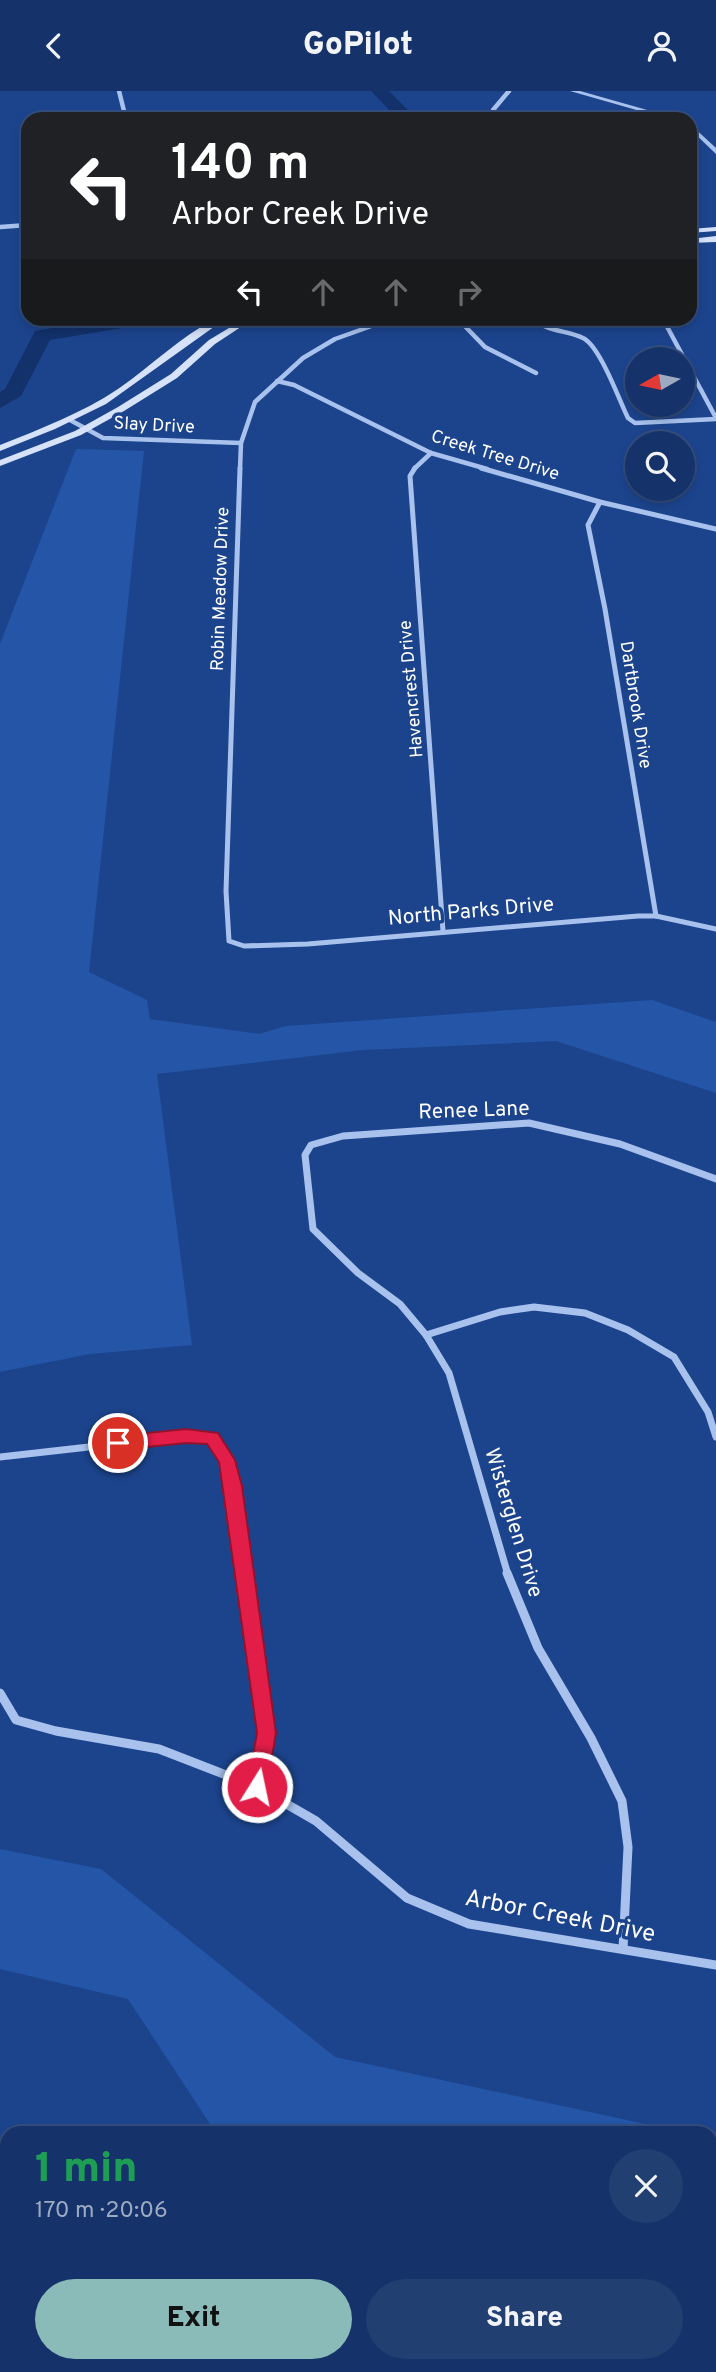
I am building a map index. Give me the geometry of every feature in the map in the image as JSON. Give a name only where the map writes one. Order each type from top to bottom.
[{"type":"main road","points":[[697,230],[716,229]]},
{"type":"main road","points":[[697,240],[716,239]]},
{"type":"main road","points":[[0,448],[70,419],[134,382],[177,347],[210,326]]},
{"type":"main road","points":[[0,463],[86,429],[174,376],[212,342],[238,326]]},
{"type":"street","points":[[119,91],[124,112]]},
{"type":"street","points":[[494,112],[509,91]]},
{"type":"street","points":[[573,91],[650,112]]},
{"type":"street","points":[[697,133],[716,152]]},
{"type":"street","points":[[0,227],[21,226]]},
{"type":"street","name":"Robin Meadow Drive","points":[[229,941],[226,891],[241,443],[255,402],[277,381],[303,358],[335,339],[371,326]]},
{"type":"street","points":[[465,326],[485,347],[536,373]]},
{"type":"street","points":[[543,326],[550,331],[583,336],[592,343],[628,418],[635,423],[716,418],[667,326]]},
{"type":"street","name":"Creek Tree Drive","points":[[277,381],[294,385],[431,453],[600,502],[716,529]]},
{"type":"street","name":"Slay Drive","points":[[70,419],[103,437],[132,441],[241,443]]},
{"type":"street","name":"Havencrest Drive","points":[[431,453],[419,462],[410,476],[443,931]]},
{"type":"street","name":"Dartbrook Drive","points":[[600,502],[588,525],[603,595],[656,916]]},
{"type":"street","name":"North Parks Drive","points":[[229,941],[244,946],[308,944],[443,931],[656,916],[716,929]]},
{"type":"street","name":"Renee Lane","points":[[312,1145],[343,1136],[529,1123],[620,1144],[716,1179]]},
{"type":"street","name":"Wisterglen Drive","points":[[312,1145],[305,1155],[305,1174],[313,1230],[358,1273],[400,1304],[426,1335],[449,1373],[505,1569],[538,1648],[591,1738],[622,1801],[628,1847],[623,1949]]},
{"type":"street","points":[[426,1335],[500,1311],[534,1307],[585,1313],[628,1330],[674,1357],[708,1412],[716,1437]]},
{"type":"street","points":[[0,1457],[186,1436],[212,1438],[227,1460],[233,1486],[267,1733],[257,1787]]},
{"type":"street","name":"Arbor Creek Drive","points":[[0,1693],[16,1720],[56,1731],[159,1749],[257,1787],[316,1821],[407,1898],[469,1924],[716,1965]]},
{"type":"shaded area","points":[[76,449],[144,451],[89,972],[147,1000],[150,1019],[259,1034],[286,1026],[652,1000],[716,1022],[716,1093],[556,1041],[363,1050],[157,1074],[192,1345],[90,1354],[0,1372],[0,644]]},
{"type":"shaded area","points":[[0,1849],[101,1869],[335,2057],[655,2126],[211,2126],[128,1999],[0,1969]]},
{"type":"waterway","points":[[379,91],[401,112]]},
{"type":"waterway","points":[[0,402],[14,392],[42,335],[97,326]]},
{"type":"route","points":[[118,1443],[186,1436],[212,1438],[227,1460],[233,1486],[267,1733],[257,1787]]}]
